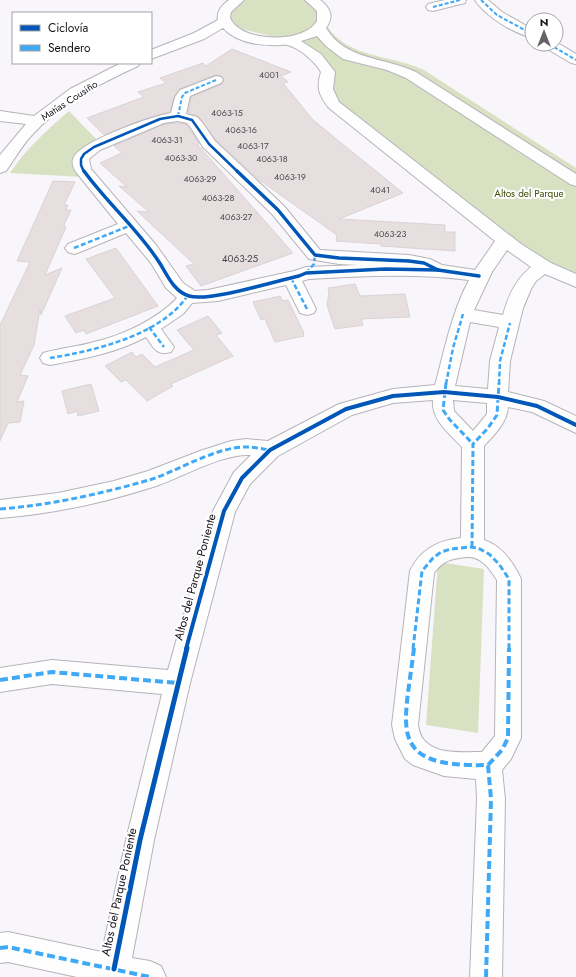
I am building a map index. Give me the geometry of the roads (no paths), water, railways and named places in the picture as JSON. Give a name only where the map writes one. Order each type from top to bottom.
[{"type":"street","points":[[228,17],[229,6],[238,0]]},
{"type":"street","points":[[433,7],[460,0]]},
{"type":"street","points":[[481,0],[483,5],[524,29]]},
{"type":"street","points":[[228,17],[253,39],[276,41],[301,38],[319,28],[325,19],[319,2]]},
{"type":"street","points":[[152,55],[199,36],[228,17]]},
{"type":"street","points":[[319,28],[323,35],[343,52],[360,60],[389,65],[411,74],[576,181]]},
{"type":"street","points":[[288,40],[311,53],[321,61],[328,72]]},
{"type":"street","points":[[562,52],[576,60]]},
{"type":"street","points":[[360,60],[328,72],[325,79],[324,89],[334,105],[504,240],[543,267],[576,282]]},
{"type":"street","name":"Matías Cousiño","points":[[0,168],[5,158],[36,121],[93,83],[131,64]]},
{"type":"street","points":[[178,116],[182,97],[185,93],[216,80]]},
{"type":"street","points":[[0,116],[36,121]]},
{"type":"street","points":[[384,264],[298,276],[206,297],[188,295],[180,291],[174,285],[158,260],[99,192],[81,166],[81,159],[84,153],[94,147],[160,119],[178,116],[188,118],[195,122],[209,144],[278,210],[316,255],[479,276]]},
{"type":"street","points":[[74,248],[129,226]]},
{"type":"street","points":[[473,444],[450,420],[443,410],[444,392],[453,348],[464,314],[479,276],[490,257],[504,240]]},
{"type":"street","points":[[298,276],[314,264],[316,255]]},
{"type":"street","points":[[472,547],[473,444],[488,428],[497,415],[500,361],[510,323],[522,288],[530,278],[543,267]]},
{"type":"street","points":[[298,276],[307,309]]},
{"type":"street","points":[[50,358],[91,351],[108,346],[149,327],[176,310],[183,304],[188,295]]},
{"type":"street","points":[[464,314],[510,323]]},
{"type":"street","points":[[149,327],[164,347]]},
{"type":"street","name":"Altos del Parque Poniente","points":[[114,969],[140,840],[177,683],[224,511],[242,478],[270,450],[346,409],[393,396],[444,392],[498,397],[537,406],[576,425]]},
{"type":"street","points":[[0,509],[33,507],[82,498],[152,478],[222,452],[245,447],[270,450]]},
{"type":"street","points":[[475,547],[490,555],[502,566],[509,579],[508,738],[502,750],[488,765],[450,765],[433,760],[418,752],[409,742],[405,725],[422,570],[430,560],[444,550],[475,547]]},
{"type":"street","points":[[0,680],[52,672],[177,683]]},
{"type":"street","points":[[486,977],[491,799],[488,765]]},
{"type":"street","points":[[0,948],[8,947],[150,977]]},
{"type":"park label","name":"Altos del Parque","points":[[529,193]]}]
